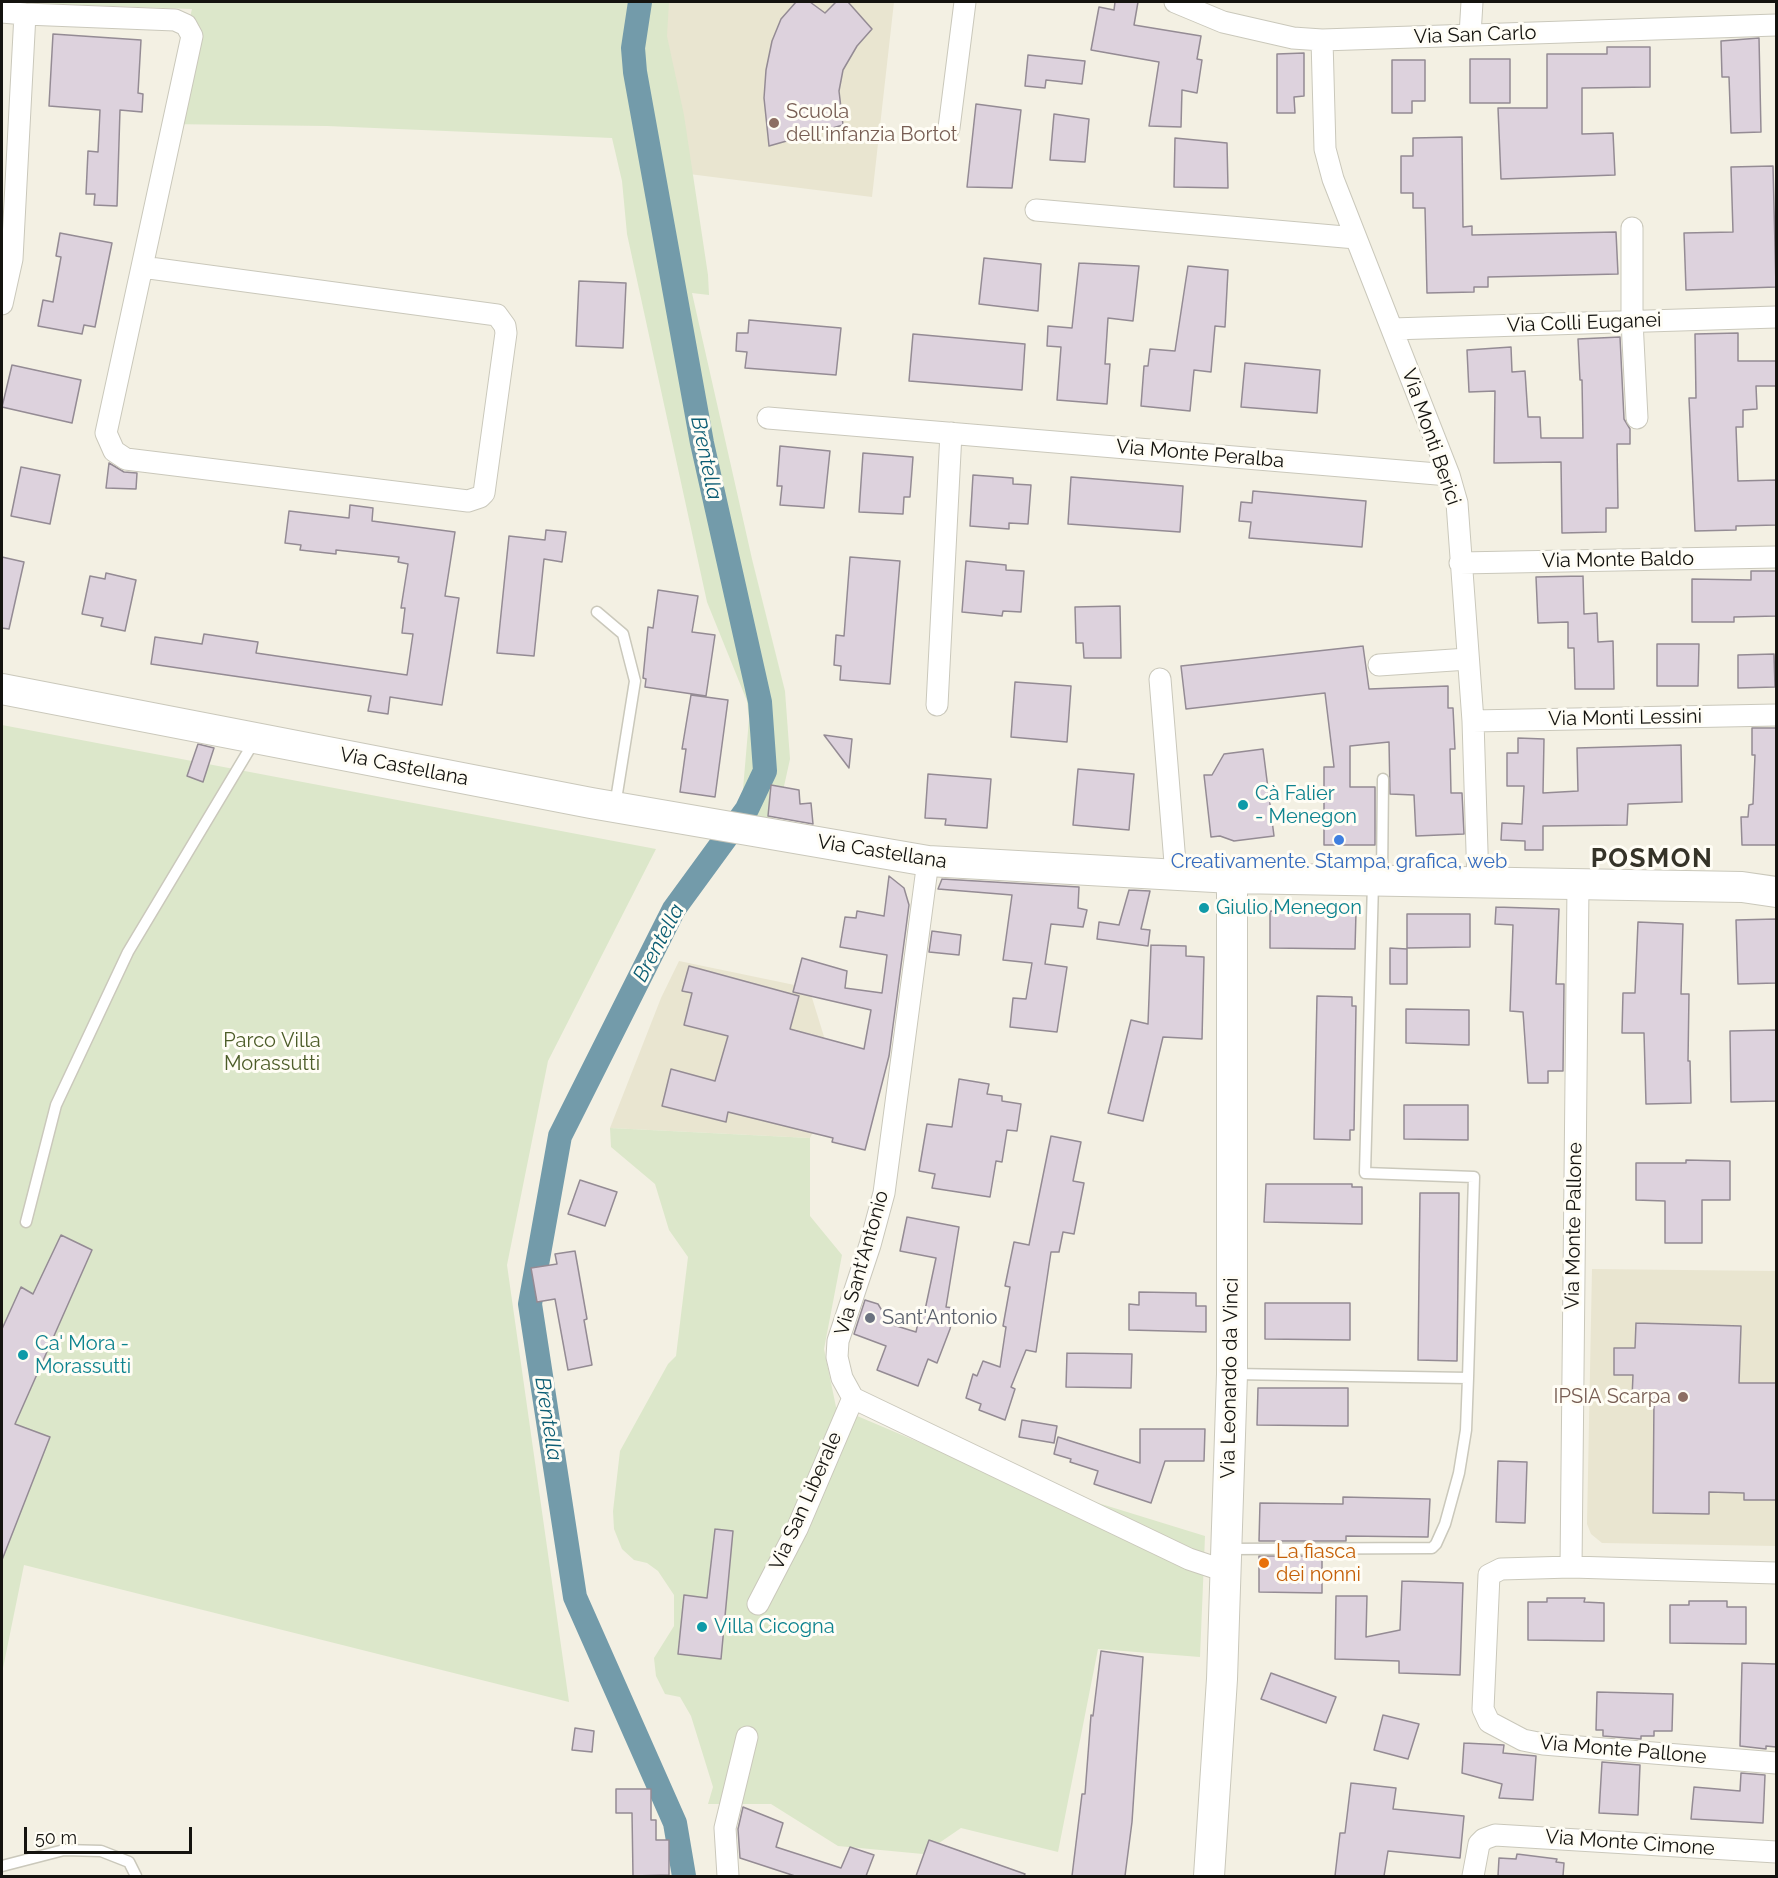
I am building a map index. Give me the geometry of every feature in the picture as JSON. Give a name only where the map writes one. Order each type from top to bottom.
[{"type":"main road","name":"Via Castellana","points":[[2,689],[615,807],[928,861],[1232,878],[1742,886],[1776,892]]},
{"type":"main road","name":"Via Leonardo da Vinci","points":[[1209,1876],[1226,1558],[1232,1374],[1232,878]]},
{"type":"street","points":[[950,128],[965,2]]},
{"type":"street","name":"Via San Carlo","points":[[1178,2],[1223,22],[1293,38],[1323,40],[1776,25]]},
{"type":"street","points":[[1470,35],[1472,2]]},
{"type":"street","points":[[2,12],[176,20],[190,29],[192,42],[142,267],[106,433],[110,446],[119,456],[126,459],[468,501],[484,493],[506,333],[505,326],[497,315],[142,267]]},
{"type":"street","points":[[2,304],[12,259],[25,14]]},
{"type":"street","name":"Via Monti Berici","points":[[1323,40],[1325,149],[1356,238],[1449,475],[1457,503],[1473,721],[1478,883]]},
{"type":"street","points":[[1036,210],[1356,238]]},
{"type":"street","points":[[1632,228],[1632,321],[1637,418]]},
{"type":"street","name":"Via Colli Euganei","points":[[1392,329],[1776,317]]},
{"type":"street","name":"Via Monte Peralba","points":[[768,418],[1449,475]]},
{"type":"street","points":[[937,705],[951,433]]},
{"type":"street","name":"Via Monte Baldo","points":[[1460,563],[1776,557]]},
{"type":"street","points":[[1379,664],[1468,659]]},
{"type":"street","points":[[1160,679],[1176,875]]},
{"type":"street","name":"Via Monti Lessini","points":[[1473,721],[1776,715]]},
{"type":"street","name":"Via Sant'Antonio","points":[[854,1398],[842,1378],[837,1357],[838,1341],[870,1245],[884,1193],[928,861]]},
{"type":"street","name":"Via Monte Pallone","points":[[1571,1567],[1578,885]]},
{"type":"street","points":[[854,1398],[1189,1559],[1213,1567],[1226,1558]]},
{"type":"street","name":"Via San Liberale","points":[[758,1604],[796,1529],[854,1398]]},
{"type":"street","name":"Via Monte Pallone","points":[[1776,1573],[1571,1567],[1501,1569],[1489,1575],[1483,1709],[1489,1722],[1523,1740],[1543,1744],[1776,1763]]},
{"type":"street","points":[[728,1876],[725,1828],[747,1737]]},
{"type":"street","name":"Via Monte Cimone","points":[[1473,1876],[1479,1844],[1484,1839],[1495,1835],[1776,1852]]},
{"type":"lane","points":[[597,612],[623,634],[635,681],[615,807]]},
{"type":"lane","points":[[26,1222],[56,1105],[128,952],[256,738]]},
{"type":"lane","points":[[1226,1558],[1432,1548],[1445,1524],[1459,1473],[1466,1430],[1474,1177],[1365,1173],[1383,779]]},
{"type":"lane","points":[[1232,1374],[1468,1378]]},
{"type":"lane","points":[[2,1866],[64,1850],[101,1851],[129,1862],[136,1876]]},
{"type":"shaded area","name":"Scuola dell'infanzia Bortot","points":[[665,2],[894,2],[872,197],[673,172]]},
{"type":"shaded area","points":[[679,961],[809,988],[838,1082],[810,1138],[610,1128],[661,998]]},
{"type":"shaded area","name":"IPSIA Scarpa","points":[[1592,1269],[1776,1271],[1776,1546],[1602,1543],[1591,1534],[1587,1524]]},
{"type":"green space","points":[[2,2],[669,2],[667,36],[684,115],[708,275],[709,295],[692,293],[752,559],[785,691],[790,759],[781,800],[769,823],[736,818],[742,801],[749,719],[747,701],[707,602],[627,234],[622,181],[612,138],[327,126],[164,124],[192,9]]},
{"type":"green space","name":"Parco Villa Morassutti","points":[[2,725],[656,849],[548,1061],[507,1265],[569,1702],[24,1565],[2,1673]]},
{"type":"green space","points":[[610,1128],[810,1138],[810,1216],[842,1255],[824,1349],[836,1407],[968,1463],[1205,1536],[1200,1657],[1098,1649],[1058,1852],[961,1828],[923,1854],[838,1846],[771,1804],[708,1804],[713,1787],[691,1716],[680,1697],[665,1694],[656,1676],[654,1658],[674,1626],[674,1595],[658,1571],[647,1563],[634,1560],[622,1549],[614,1529],[613,1511],[620,1451],[668,1364],[676,1356],[688,1257],[669,1230],[655,1184],[611,1147]]},
{"type":"building","points":[[796,2],[810,2],[825,13],[836,2],[848,2],[872,29],[857,46],[843,70],[839,91],[843,125],[769,146],[764,98],[766,70],[772,41],[781,19]]},
{"type":"building","points":[[1115,2],[1138,2],[1134,25],[1201,36],[1197,59],[1202,60],[1197,93],[1182,90],[1181,127],[1149,126],[1159,62],[1091,50],[1099,7],[1114,10]]},
{"type":"building","points":[[53,34],[141,40],[138,93],[143,94],[142,112],[120,110],[117,206],[94,205],[95,194],[86,194],[88,151],[98,152],[100,110],[49,106]]},
{"type":"building","points":[[1759,38],[1761,132],[1731,133],[1729,77],[1722,77],[1721,41]]},
{"type":"building","points":[[1607,47],[1650,47],[1650,87],[1582,88],[1582,134],[1613,133],[1615,175],[1501,179],[1498,108],[1547,108],[1547,54],[1607,54]]},
{"type":"building","points":[[1304,53],[1304,96],[1294,97],[1295,113],[1277,113],[1277,54]]},
{"type":"building","points":[[1028,55],[1085,61],[1082,84],[1046,80],[1045,88],[1025,86]]},
{"type":"building","points":[[1470,59],[1510,59],[1510,103],[1470,103]]},
{"type":"building","points":[[1392,60],[1425,60],[1425,101],[1412,101],[1412,113],[1392,113]]},
{"type":"building","points":[[976,104],[1021,110],[1012,188],[967,187]]},
{"type":"building","points":[[1054,114],[1089,119],[1085,162],[1050,160]]},
{"type":"building","points":[[1462,137],[1463,227],[1472,226],[1472,235],[1616,232],[1618,274],[1488,277],[1488,287],[1474,287],[1474,292],[1427,293],[1425,208],[1413,208],[1413,193],[1401,193],[1401,156],[1413,156],[1413,138]]},
{"type":"building","points":[[1175,138],[1227,143],[1228,188],[1174,187]]},
{"type":"building","points":[[1773,166],[1776,287],[1686,290],[1684,233],[1733,232],[1731,167]]},
{"type":"building","points":[[60,233],[112,243],[95,327],[84,325],[82,334],[38,326],[43,300],[53,302],[61,257],[56,256]]},
{"type":"building","points":[[984,258],[1041,264],[1038,311],[979,304]]},
{"type":"building","points":[[1079,263],[1139,266],[1133,321],[1108,318],[1105,364],[1110,364],[1107,404],[1057,400],[1061,347],[1047,346],[1048,326],[1072,328]]},
{"type":"building","points":[[1188,266],[1228,270],[1225,327],[1215,326],[1211,372],[1194,370],[1190,411],[1141,406],[1144,366],[1148,366],[1150,349],[1175,351]]},
{"type":"building","points":[[579,281],[626,283],[623,348],[576,346]]},
{"type":"building","points":[[749,320],[841,328],[836,375],[745,368],[747,352],[736,351],[737,333],[748,333]]},
{"type":"building","points":[[1738,333],[1738,361],[1776,361],[1776,386],[1756,386],[1757,409],[1743,410],[1743,427],[1736,427],[1738,481],[1776,480],[1776,525],[1736,526],[1736,530],[1695,531],[1689,398],[1696,398],[1695,334]]},
{"type":"building","points":[[913,334],[1025,344],[1022,390],[909,381]]},
{"type":"building","points":[[1620,337],[1624,419],[1630,429],[1630,444],[1617,444],[1618,508],[1606,508],[1606,532],[1562,533],[1561,462],[1494,463],[1495,391],[1469,392],[1467,350],[1511,347],[1512,372],[1525,371],[1528,417],[1540,417],[1541,438],[1583,438],[1582,380],[1580,380],[1578,339]]},
{"type":"building","points":[[1245,363],[1320,370],[1317,413],[1241,407]]},
{"type":"building","points":[[12,365],[81,380],[72,423],[2,407]]},
{"type":"building","points":[[780,446],[830,451],[824,508],[780,505],[782,486],[777,486]]},
{"type":"building","points":[[863,453],[913,457],[910,497],[904,497],[903,514],[859,512]]},
{"type":"building","points":[[109,463],[124,472],[137,473],[136,489],[106,488]]},
{"type":"building","points":[[21,467],[60,475],[50,524],[11,516]]},
{"type":"building","points":[[973,475],[1013,478],[1013,484],[1031,485],[1028,524],[1009,523],[1009,529],[970,526]]},
{"type":"building","points":[[1071,477],[1183,486],[1180,532],[1068,524]]},
{"type":"building","points":[[1253,491],[1366,501],[1362,547],[1249,538],[1251,522],[1239,521],[1241,502],[1252,503]]},
{"type":"building","points":[[350,505],[373,508],[372,521],[455,532],[445,596],[459,598],[442,705],[390,697],[388,714],[368,711],[371,696],[151,664],[155,637],[202,644],[204,634],[258,642],[256,653],[407,675],[413,634],[402,633],[405,608],[401,608],[408,564],[398,562],[399,557],[336,550],[336,554],[300,550],[301,545],[285,543],[289,511],[349,518]]},
{"type":"building","points":[[546,530],[566,532],[562,562],[544,559],[534,656],[497,653],[509,536],[545,540]]},
{"type":"building","points":[[2,557],[24,562],[9,629],[2,628]]},
{"type":"building","points":[[850,557],[900,561],[890,684],[840,680],[841,666],[834,665],[836,635],[844,636]]},
{"type":"building","points":[[966,561],[1006,565],[1006,570],[1024,571],[1021,612],[1003,611],[1002,616],[962,612]]},
{"type":"building","points":[[1751,571],[1776,571],[1776,616],[1734,617],[1734,622],[1692,622],[1692,579],[1751,580]]},
{"type":"building","points":[[106,573],[136,580],[125,631],[101,626],[103,618],[82,614],[90,576],[105,579]]},
{"type":"building","points":[[1583,576],[1584,614],[1597,613],[1598,642],[1613,641],[1614,689],[1575,689],[1574,648],[1568,648],[1568,622],[1538,623],[1536,577]]},
{"type":"building","points":[[658,590],[698,596],[692,632],[715,635],[706,696],[645,687],[646,679],[643,678],[648,627],[653,628]]},
{"type":"building","points":[[1120,606],[1121,658],[1084,658],[1083,643],[1076,643],[1075,607]]},
{"type":"building","points":[[1657,644],[1699,644],[1698,686],[1657,686]]},
{"type":"building","points":[[1363,646],[1369,689],[1448,686],[1448,708],[1453,708],[1455,749],[1450,749],[1451,793],[1462,793],[1464,834],[1416,836],[1414,795],[1390,794],[1389,742],[1350,746],[1350,787],[1375,787],[1375,845],[1324,845],[1324,767],[1334,767],[1325,693],[1186,709],[1181,666]]},
{"type":"building","points":[[1774,654],[1775,687],[1738,688],[1738,655]]},
{"type":"building","points":[[1015,682],[1071,686],[1067,742],[1011,737]]},
{"type":"building","points":[[691,695],[728,700],[715,797],[680,792],[686,749],[682,749]]},
{"type":"building","points":[[1752,728],[1776,728],[1776,845],[1742,845],[1741,817],[1748,817],[1749,805],[1753,804],[1755,755],[1752,755]]},
{"type":"building","points":[[824,735],[852,739],[849,768]]},
{"type":"building","points":[[1518,738],[1544,739],[1543,793],[1578,791],[1577,748],[1681,745],[1682,802],[1628,804],[1627,825],[1543,826],[1543,850],[1525,850],[1525,841],[1501,840],[1502,823],[1522,824],[1524,786],[1507,786],[1507,753],[1518,753]]},
{"type":"building","points":[[198,744],[214,748],[203,782],[187,776]]},
{"type":"building","name":"Cà Falier - Menegon","points":[[1263,749],[1274,836],[1234,841],[1220,836],[1211,837],[1204,775],[1212,775],[1224,754]]},
{"type":"building","points":[[1078,769],[1134,774],[1129,830],[1073,825]]},
{"type":"building","points":[[928,774],[991,779],[987,828],[945,825],[946,819],[925,818]]},
{"type":"building","points":[[771,785],[799,790],[800,804],[811,803],[813,824],[768,816]]},
{"type":"building","points":[[889,876],[904,888],[909,905],[889,1056],[865,1150],[832,1142],[833,1138],[728,1112],[726,1122],[662,1106],[671,1069],[715,1081],[728,1036],[684,1025],[692,993],[682,991],[689,966],[799,996],[790,1029],[864,1049],[871,1010],[793,992],[802,958],[847,971],[845,988],[882,993],[887,955],[840,947],[845,917],[856,918],[857,911],[884,916]]},
{"type":"building","points":[[942,879],[1079,887],[1078,908],[1087,910],[1083,927],[1051,924],[1045,964],[1067,967],[1057,1032],[1010,1027],[1013,998],[1026,999],[1032,963],[1003,960],[1012,895],[938,889]]},
{"type":"building","points":[[1129,890],[1150,891],[1141,929],[1150,930],[1148,946],[1097,939],[1099,922],[1119,925]]},
{"type":"building","points":[[1496,907],[1559,909],[1556,984],[1564,984],[1563,1071],[1548,1071],[1548,1083],[1528,1083],[1523,1012],[1510,1011],[1513,925],[1495,924]]},
{"type":"building","points":[[1270,911],[1356,912],[1355,949],[1270,948]]},
{"type":"building","points":[[1407,914],[1470,914],[1470,947],[1407,948]]},
{"type":"building","points":[[1776,919],[1776,983],[1738,984],[1736,920]]},
{"type":"building","points":[[1638,922],[1683,924],[1681,994],[1689,994],[1688,1061],[1690,1061],[1691,1103],[1646,1104],[1644,1033],[1622,1033],[1623,993],[1635,993]]},
{"type":"building","points":[[932,931],[961,935],[959,955],[929,952]]},
{"type":"building","points":[[1151,945],[1186,946],[1186,956],[1204,957],[1202,1039],[1163,1037],[1143,1121],[1108,1113],[1131,1020],[1148,1024]]},
{"type":"building","points":[[1390,948],[1407,949],[1407,984],[1390,984]]},
{"type":"building","points":[[1317,996],[1352,997],[1352,1006],[1356,1006],[1354,1130],[1350,1130],[1350,1140],[1314,1139]]},
{"type":"building","points":[[1406,1009],[1469,1010],[1469,1045],[1406,1043]]},
{"type":"building","points":[[1776,1030],[1776,1101],[1731,1102],[1730,1031]]},
{"type":"building","points":[[959,1079],[989,1084],[987,1094],[1002,1096],[1002,1101],[1021,1104],[1017,1131],[1007,1130],[1002,1162],[996,1161],[990,1197],[932,1188],[935,1174],[919,1171],[927,1124],[952,1127]]},
{"type":"building","points":[[1404,1105],[1468,1105],[1468,1140],[1404,1139]]},
{"type":"building","points":[[1051,1136],[1081,1142],[1073,1181],[1084,1183],[1074,1234],[1063,1232],[1059,1252],[1051,1252],[1036,1352],[1026,1350],[1011,1387],[1015,1389],[1005,1420],[979,1410],[981,1404],[966,1398],[973,1374],[977,1376],[983,1361],[1000,1367],[1006,1327],[1003,1326],[1010,1287],[1005,1286],[1014,1242],[1029,1245]]},
{"type":"building","points":[[1686,1160],[1730,1161],[1730,1200],[1702,1200],[1702,1243],[1665,1243],[1665,1201],[1636,1200],[1636,1163],[1686,1163]]},
{"type":"building","points":[[580,1180],[617,1192],[605,1226],[568,1214]]},
{"type":"building","points":[[1266,1184],[1352,1184],[1352,1187],[1362,1187],[1362,1224],[1264,1222]]},
{"type":"building","points":[[1420,1193],[1459,1193],[1457,1361],[1418,1360]]},
{"type":"building","points":[[907,1217],[959,1227],[946,1307],[954,1308],[950,1329],[937,1363],[928,1359],[918,1386],[877,1370],[886,1346],[854,1334],[865,1300],[878,1304],[890,1324],[916,1332],[921,1309],[925,1310],[936,1258],[900,1251]]},
{"type":"building","points":[[61,1235],[92,1250],[15,1424],[50,1437],[2,1560],[2,1329],[21,1287],[33,1294]]},
{"type":"building","points":[[575,1251],[587,1319],[584,1320],[592,1365],[568,1370],[555,1299],[537,1302],[531,1268],[557,1264],[555,1254]]},
{"type":"building","points":[[1139,1292],[1196,1293],[1196,1306],[1206,1306],[1206,1332],[1129,1330],[1129,1304],[1139,1305]]},
{"type":"building","points":[[1265,1303],[1350,1303],[1350,1340],[1265,1339]]},
{"type":"building","points":[[1636,1323],[1741,1326],[1739,1383],[1776,1383],[1776,1500],[1744,1500],[1744,1493],[1709,1492],[1709,1514],[1653,1513],[1654,1399],[1632,1398],[1633,1375],[1614,1375],[1614,1348],[1635,1348]]},
{"type":"building","points":[[1067,1353],[1132,1354],[1131,1388],[1066,1387]]},
{"type":"building","points":[[1258,1388],[1348,1388],[1348,1426],[1257,1425]]},
{"type":"building","points":[[1022,1420],[1057,1426],[1054,1443],[1019,1437]]},
{"type":"building","points":[[1140,1429],[1205,1429],[1204,1461],[1165,1461],[1151,1503],[1094,1484],[1098,1471],[1054,1454],[1058,1437],[1140,1463]]},
{"type":"building","points":[[1498,1461],[1527,1462],[1525,1523],[1496,1522]]},
{"type":"building","points":[[1343,1497],[1430,1499],[1428,1537],[1346,1536],[1346,1541],[1259,1541],[1260,1503],[1343,1504]]},
{"type":"building","name":"Villa Cicogna","points":[[715,1529],[733,1531],[721,1659],[678,1654],[684,1595],[707,1598]]},
{"type":"building","points":[[1259,1556],[1322,1556],[1322,1593],[1259,1592]]},
{"type":"building","points":[[1402,1581],[1463,1583],[1460,1675],[1399,1673],[1399,1661],[1335,1659],[1336,1596],[1367,1596],[1366,1637],[1400,1630]]},
{"type":"building","points":[[1547,1598],[1585,1598],[1584,1602],[1604,1603],[1604,1641],[1528,1640],[1528,1602],[1547,1602]]},
{"type":"building","points":[[1689,1601],[1727,1601],[1727,1607],[1746,1607],[1746,1644],[1670,1643],[1670,1605],[1689,1605]]},
{"type":"building","points":[[1101,1651],[1143,1657],[1132,1822],[1125,1876],[1072,1876],[1082,1794],[1085,1794],[1091,1715],[1093,1716]]},
{"type":"building","points":[[1742,1663],[1776,1664],[1776,1747],[1766,1746],[1766,1749],[1740,1746]]},
{"type":"building","points":[[1271,1673],[1336,1697],[1326,1723],[1261,1699]]},
{"type":"building","points":[[1597,1692],[1673,1694],[1672,1731],[1654,1731],[1654,1736],[1641,1736],[1641,1739],[1603,1736],[1603,1730],[1596,1730]]},
{"type":"building","points":[[1383,1715],[1419,1724],[1408,1759],[1374,1750]]},
{"type":"building","points":[[575,1728],[594,1731],[592,1752],[572,1750]]},
{"type":"building","points":[[1464,1743],[1504,1745],[1503,1753],[1536,1756],[1533,1800],[1499,1798],[1502,1784],[1462,1773]]},
{"type":"building","points":[[1602,1762],[1640,1765],[1638,1815],[1599,1813]]},
{"type":"building","points":[[1741,1773],[1765,1775],[1763,1823],[1691,1819],[1694,1787],[1740,1791]]},
{"type":"building","points":[[1351,1783],[1396,1788],[1393,1809],[1464,1816],[1460,1858],[1388,1851],[1384,1876],[1335,1876],[1340,1833],[1345,1833]]},
{"type":"building","points":[[616,1789],[651,1789],[651,1820],[656,1820],[656,1840],[669,1840],[669,1875],[633,1876],[632,1813],[616,1813]]},
{"type":"building","points":[[743,1807],[783,1823],[776,1847],[841,1868],[850,1847],[874,1855],[866,1876],[795,1876],[740,1858],[738,1829]]},
{"type":"building","points":[[929,1840],[1025,1874],[1024,1876],[916,1876]]},
{"type":"building","points":[[1517,1854],[1557,1859],[1556,1862],[1564,1863],[1563,1876],[1498,1876],[1499,1858],[1516,1859]]},
{"type":"waterway","name":"Brentella","points":[[640,2],[633,48],[635,72],[702,443],[760,702],[765,771],[747,809],[674,909],[560,1136],[530,1304],[575,1597],[675,1823],[684,1876]]},
{"type":"place","name":"Scuola dell'infanzia Bortot","points":[[774,123]]},
{"type":"place","name":"Cà Falier - Menegon","points":[[1243,805]]},
{"type":"place","name":"Creativamente. Stampa, grafica, web","points":[[1339,840]]},
{"type":"place","name":"Giulio Menegon","points":[[1204,908]]},
{"type":"place","name":"Sant'Antonio","points":[[870,1318]]},
{"type":"place","name":"Ca' Mora - Morassutti","points":[[23,1355]]},
{"type":"place","name":"IPSIA Scarpa","points":[[1683,1397]]},
{"type":"place","name":"La fiasca dei nonni","points":[[1264,1563]]},
{"type":"place","name":"Villa Cicogna","points":[[702,1627]]},
{"type":"district","name":"POSMON","points":[[1652,859]]}]
